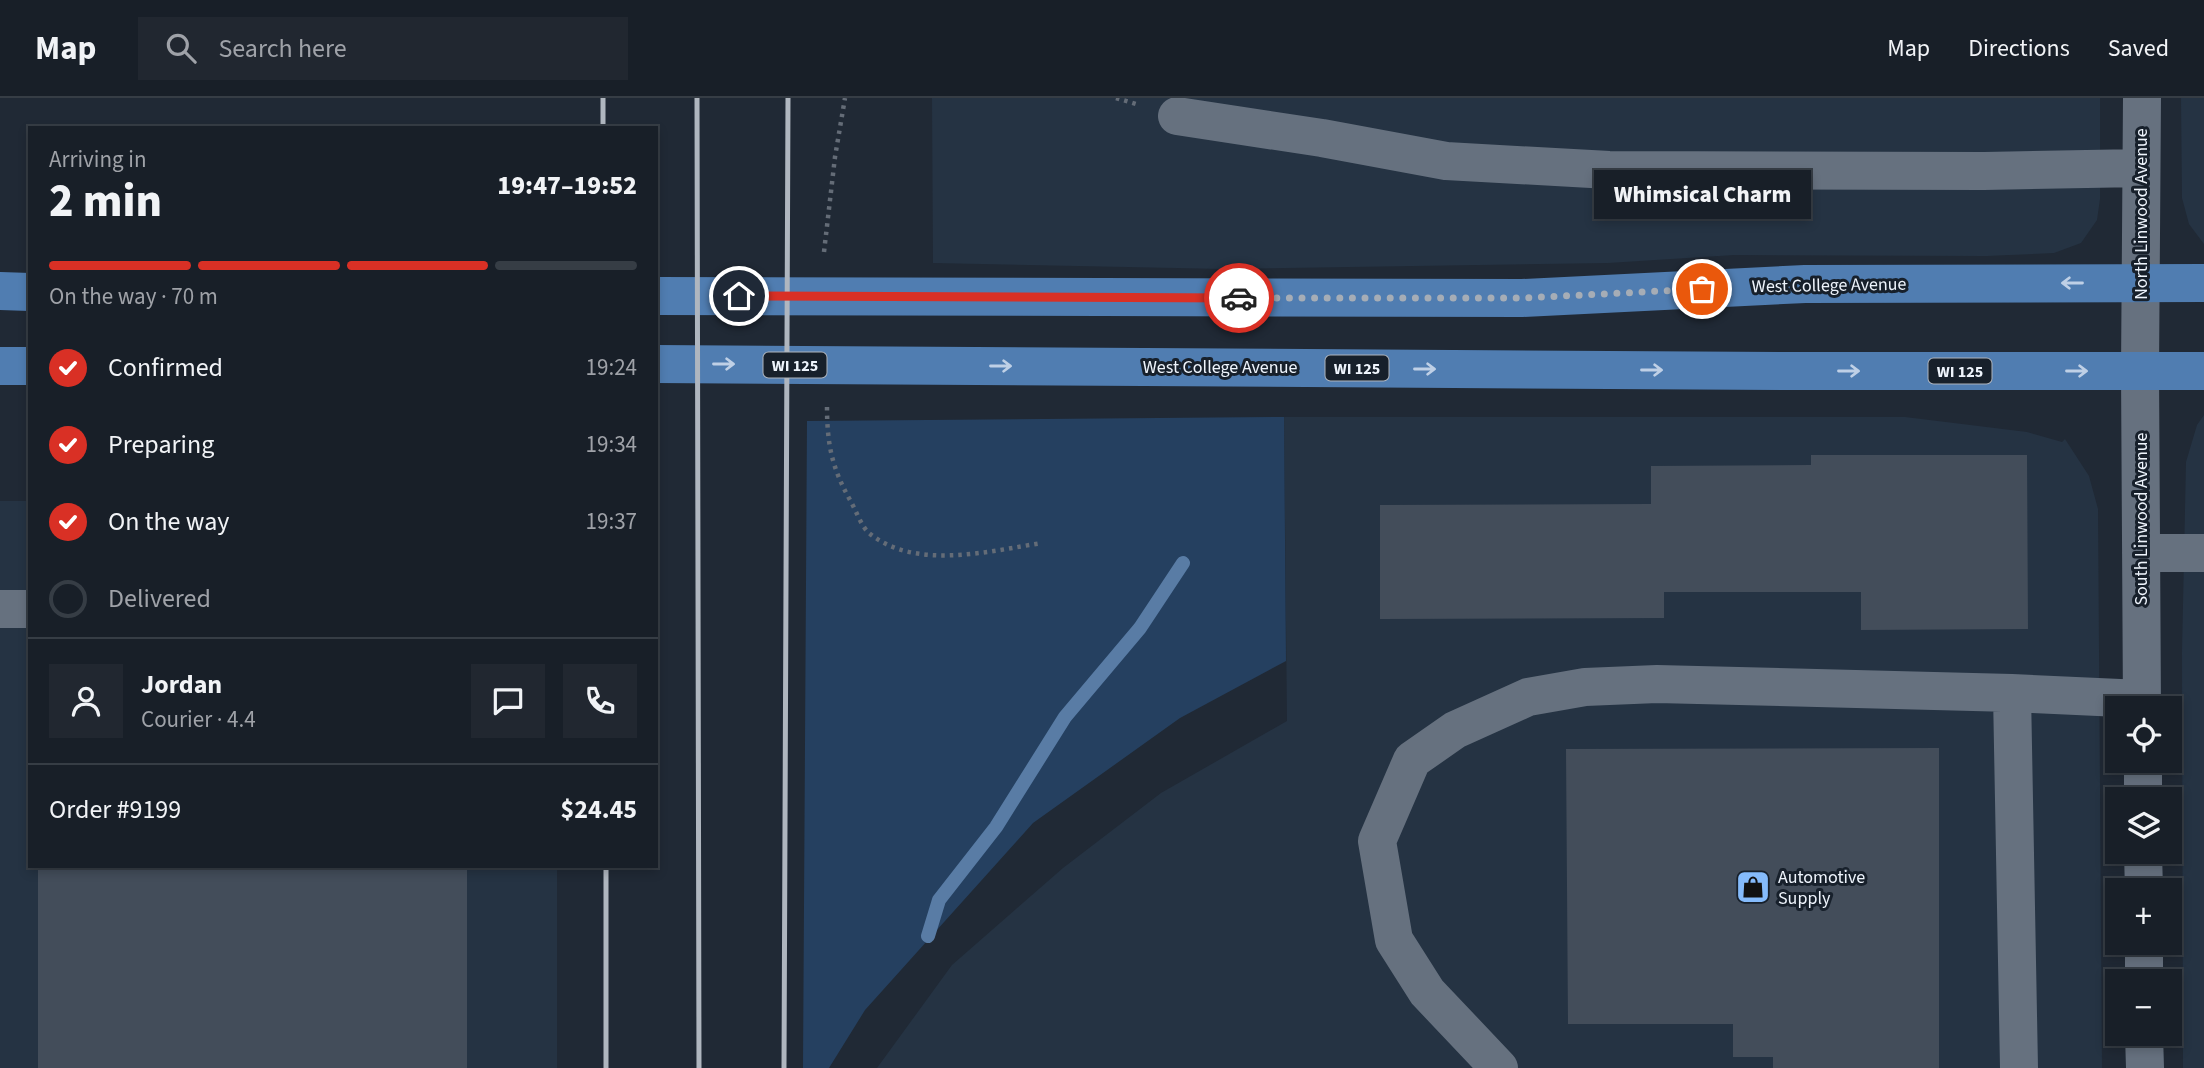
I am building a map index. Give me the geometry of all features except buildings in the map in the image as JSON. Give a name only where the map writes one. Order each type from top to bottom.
[{"type":"main road","name":"West College Avenue","points":[[658,296],[1522,298],[1805,284],[2204,283]]},
{"type":"main road","points":[[0,291],[28,292]]},
{"type":"main road","name":"West College Avenue","points":[[658,364],[2204,371]]},
{"type":"main road","points":[[0,366],[28,366]]},
{"type":"street","name":"North Linwood Avenue","points":[[2141,330],[2142,98]]},
{"type":"street","points":[[1177,116],[1322,138],[1446,161],[1609,170],[1984,171],[2141,168]]},
{"type":"street","name":"South Linwood Avenue","points":[[2141,330],[2142,696]]},
{"type":"street","points":[[2141,553],[2204,554]]},
{"type":"street","points":[[0,609],[28,609]]},
{"type":"street","points":[[1499,1068],[1427,992],[1394,940],[1377,841],[1412,760],[1455,730],[1528,696],[1585,687],[1657,684],[2012,693],[2105,701]]},
{"type":"street","points":[[2012,693],[2019,1068]]},
{"type":"shaded area","points":[[932,98],[2100,98],[2100,199],[2097,220],[2081,243],[2054,253],[1987,256],[1734,255],[1608,263],[1225,269],[933,263]]},
{"type":"shaded area","points":[[2181,98],[2204,98],[2204,244],[2189,224],[2182,198]]},
{"type":"shaded area","points":[[2204,415],[2204,1068],[2183,1068],[2182,653],[2186,462],[2197,425]]},
{"type":"shaded area","points":[[1284,417],[1905,417],[2027,432],[2062,442],[2065,439],[2089,476],[2098,509],[2102,1068],[877,1068],[952,965],[1063,868],[1161,793],[1287,721]]},
{"type":"shaded area","points":[[1284,417],[1286,661],[1180,718],[1033,823],[865,1010],[829,1068],[803,1068],[807,421]]},
{"type":"shaded area","points":[[0,501],[28,501],[28,868],[557,868],[557,1068],[0,1068]]},
{"type":"waterway","points":[[928,936],[939,900],[996,827],[1065,717],[1140,628],[1183,563]]},
{"type":"railway","points":[[603,98],[603,126]]},
{"type":"railway","points":[[697,98],[699,1068]]},
{"type":"railway","points":[[784,1068],[788,98]]},
{"type":"railway","points":[[606,868],[606,1068]]},
{"type":"way so far","points":[[1239,298],[1522,298],[1702,289]]},
{"type":"place","name":"Whimsical Charm","points":[[1702,289]]},
{"type":"place","name":"Automotive Supply","points":[[1753,887]]},
{"type":"route","points":[[739,296],[1239,298]]}]
